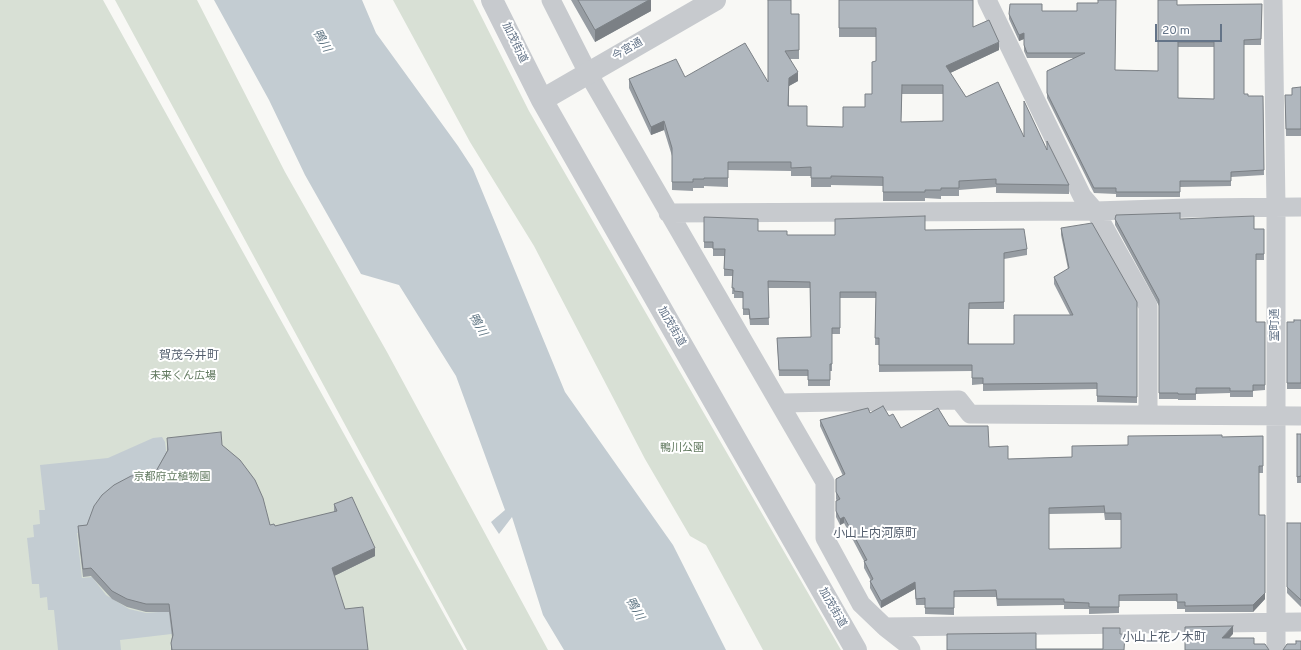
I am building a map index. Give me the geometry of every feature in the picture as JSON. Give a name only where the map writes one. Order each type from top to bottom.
[{"type":"street","name":"加茂街道","points":[[492,0],[542,100],[856,650]]},
{"type":"street","points":[[551,0],[588,73],[825,482],[825,538],[862,604],[884,627],[908,645],[911,650]]},
{"type":"street","name":"今宮通","points":[[542,100],[715,0]]},
{"type":"street","points":[[987,0],[1082,196],[1095,211],[1148,306],[1148,415]]},
{"type":"street","name":"室町通","points":[[1273,0],[1276,207],[1276,650]]},
{"type":"street","points":[[668,212],[1095,211],[1301,207]]},
{"type":"street","points":[[780,403],[959,400],[970,414],[1301,416]]},
{"type":"street","points":[[884,627],[1301,622]]},
{"type":"green space","name":"京都府立植物園","points":[[0,0],[103,0],[464,650],[0,650]]},
{"type":"green space","points":[[115,0],[197,0],[285,172],[387,352],[548,650],[467,650]]},
{"type":"green space","name":"鴨川公園","points":[[393,0],[473,0],[529,111],[841,650],[763,650],[706,545],[690,536],[645,459],[534,246],[470,142]]},
{"type":"water","name":"鴨川","points":[[214,0],[362,0],[376,33],[473,169],[565,392],[673,545],[726,650],[564,650],[543,615],[512,517],[499,534],[491,522],[505,510],[456,376],[399,285],[361,274],[305,175],[269,100]]},
{"type":"water","points":[[162,437],[165,442],[167,458],[154,481],[86,532],[77,533],[82,578],[92,577],[106,595],[129,609],[146,613],[170,611],[180,633],[120,640],[121,650],[58,650],[54,610],[48,610],[47,597],[40,598],[39,584],[32,584],[27,538],[34,537],[33,525],[40,524],[39,510],[45,510],[40,465],[108,458],[153,438]]},
{"type":"building","points":[[578,0],[649,0],[595,30]]},
{"type":"building","points":[[768,0],[791,0],[791,14],[799,14],[799,50],[785,51],[798,72],[789,78],[788,106],[807,106],[807,126],[843,127],[843,107],[865,107],[865,94],[872,94],[872,62],[876,61],[876,28],[839,28],[839,0],[973,0],[973,27],[989,20],[999,42],[946,66],[966,97],[998,82],[1024,137],[1024,101],[1047,150],[1047,141],[1069,185],[996,184],[996,179],[959,181],[959,188],[941,188],[941,190],[925,190],[925,192],[883,192],[883,177],[831,176],[831,178],[811,178],[811,167],[791,168],[791,162],[728,162],[728,178],[704,178],[693,179],[693,182],[672,182],[672,148],[664,121],[651,127],[629,79],[676,59],[685,77],[745,43],[768,82]],"holes":[[[902,85],[943,85],[943,121],[901,122]]]},
{"type":"building","points":[[1098,0],[1116,0],[1115,70],[1158,71],[1158,0],[1177,0],[1177,5],[1262,4],[1261,39],[1244,40],[1244,94],[1248,94],[1248,96],[1263,96],[1264,170],[1231,172],[1231,181],[1180,181],[1180,192],[1116,192],[1116,188],[1094,188],[1047,93],[1047,71],[1085,53],[1027,53],[1024,45],[1024,33],[1019,35],[1009,14],[1010,4],[1042,4],[1042,11],[1077,11],[1077,3],[1098,3]],"holes":[[[1178,42],[1214,42],[1214,99],[1178,98]]]},
{"type":"building","points":[[1301,87],[1301,129],[1286,129],[1285,95],[1292,95],[1292,88]]},
{"type":"building","points":[[1180,213],[1180,219],[1254,216],[1254,229],[1264,229],[1264,254],[1256,254],[1256,322],[1265,322],[1265,385],[1253,385],[1253,391],[1230,391],[1230,388],[1196,388],[1196,394],[1159,393],[1159,300],[1115,219],[1116,215]]},
{"type":"building","points":[[925,216],[925,230],[1024,229],[1027,249],[1004,253],[1004,302],[969,303],[968,344],[1014,344],[1014,315],[1073,315],[1054,277],[1069,268],[1061,228],[1092,223],[1137,302],[1137,397],[1097,396],[1097,383],[983,384],[983,378],[972,378],[972,365],[879,365],[879,338],[875,338],[876,292],[840,292],[840,328],[832,328],[832,364],[830,364],[830,380],[808,380],[808,370],[779,370],[777,338],[811,337],[810,282],[768,281],[769,318],[750,319],[749,309],[743,309],[743,292],[734,291],[734,288],[732,288],[733,270],[724,269],[725,249],[713,249],[713,242],[704,242],[704,217],[758,219],[758,231],[787,231],[787,235],[835,235],[835,219]]},
{"type":"building","points":[[1294,320],[1301,320],[1301,383],[1287,383],[1287,322],[1294,322]]},
{"type":"building","points":[[883,406],[889,416],[893,414],[901,428],[938,408],[949,426],[988,426],[989,447],[1008,446],[1008,459],[1072,457],[1072,446],[1128,445],[1128,436],[1263,436],[1263,466],[1259,466],[1259,515],[1265,515],[1265,593],[1253,605],[1185,606],[1185,602],[1177,602],[1177,594],[1119,595],[1119,607],[1089,607],[1089,603],[1064,602],[1064,599],[997,599],[996,590],[954,591],[954,608],[925,608],[925,598],[916,599],[915,582],[881,601],[870,581],[873,579],[864,561],[867,560],[844,517],[840,519],[836,511],[836,501],[840,499],[836,492],[836,479],[845,474],[820,420],[868,408],[870,413]],"holes":[[[1104,506],[1105,513],[1121,513],[1121,548],[1049,549],[1049,508]]]},
{"type":"building","points":[[221,432],[222,445],[240,460],[255,480],[263,498],[270,525],[274,524],[275,526],[337,511],[334,504],[352,497],[375,548],[332,568],[345,609],[363,607],[368,650],[172,650],[171,643],[173,635],[169,604],[146,604],[127,599],[112,591],[91,568],[83,569],[78,526],[87,525],[94,506],[102,495],[114,485],[131,476],[155,473],[168,450],[167,438]]},
{"type":"building","points":[[1297,434],[1301,434],[1301,476],[1297,477]]},
{"type":"building","points":[[1287,523],[1301,523],[1301,600],[1287,587]]},
{"type":"building","points":[[1233,626],[1222,638],[1254,638],[1254,644],[1265,644],[1269,650],[1185,650],[1185,627]]},
{"type":"building","points":[[1103,628],[1120,628],[1120,634],[1125,634],[1124,650],[947,650],[947,634],[1036,633],[1036,649],[1103,649]]},
{"type":"building","points":[[1296,641],[1301,641],[1301,650],[1283,650],[1287,644],[1296,644]]},
{"type":"district","name":"賀茂今井町","points":[[189,357]]},
{"type":"district","name":"小山上内河原町","points":[[875,535]]},
{"type":"district","name":"小山上花ノ木町","points":[[1164,639]]},
{"type":"park label","name":"未来くん広場","points":[[183,377]]}]
